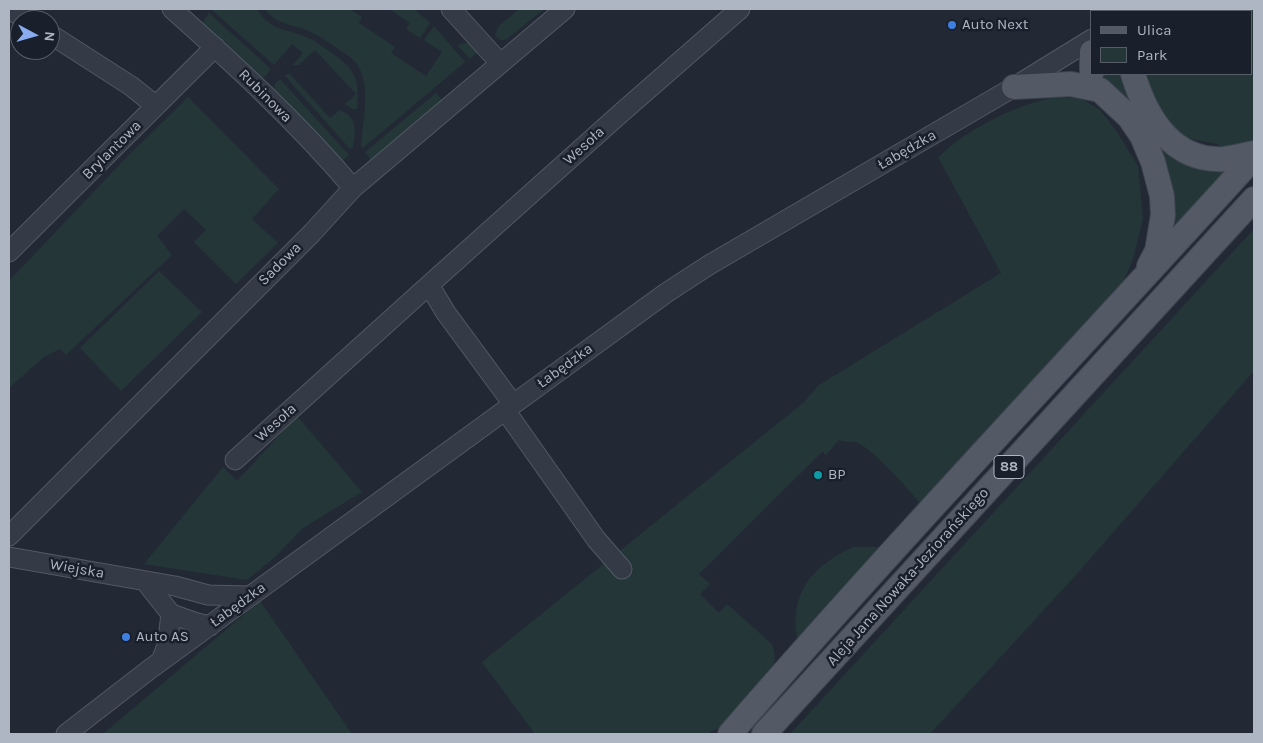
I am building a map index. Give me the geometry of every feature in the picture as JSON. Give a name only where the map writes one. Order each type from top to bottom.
[{"type":"main road","points":[[1133,75],[1142,100],[1156,124],[1171,143],[1200,157],[1224,159],[1254,153]]},
{"type":"main road","points":[[1014,87],[1071,84],[1095,78],[1129,117],[1142,136],[1153,162],[1162,196],[1163,215],[1157,250],[1141,281]]},
{"type":"main road","points":[[730,734],[809,643],[1254,157]]},
{"type":"main road","name":"Aleja Jana Nowaka-Jeziorańskiego","points":[[764,734],[1254,199]]},
{"type":"street","name":"Rubinowa","points":[[172,9],[260,90],[353,188]]},
{"type":"street","points":[[451,9],[500,63]]},
{"type":"street","name":"Sadowa","points":[[9,536],[312,233],[353,188],[565,9]]},
{"type":"street","name":"Wesoła","points":[[235,460],[613,120],[740,9]]},
{"type":"street","points":[[60,40],[131,86],[156,106]]},
{"type":"street","name":"Brylantowa","points":[[9,252],[215,47]]},
{"type":"street","name":"Łabędzka","points":[[66,734],[250,596],[672,289],[1014,87],[1087,48]]},
{"type":"street","points":[[429,285],[596,539],[622,570]]},
{"type":"street","name":"Wiejska","points":[[9,557],[180,587],[208,595],[250,596]]},
{"type":"street","points":[[145,581],[171,614],[197,623],[213,624],[217,610],[208,595]]},
{"type":"street","points":[[162,661],[167,646],[171,614]]},
{"type":"green space","points":[[213,9],[257,9],[273,26],[306,37],[321,45],[345,63],[354,75],[358,89],[357,109],[353,109],[345,104],[356,94],[315,50],[299,65],[293,65],[303,53],[292,44],[274,65]]},
{"type":"green space","points":[[265,9],[349,9],[362,17],[359,23],[395,47],[391,53],[426,76],[442,52],[424,40],[434,26],[465,62],[363,148],[361,145],[365,113],[365,89],[359,68],[349,56],[323,39],[308,31],[277,20]]},
{"type":"green space","points":[[393,9],[414,9],[430,23],[420,38],[406,29],[410,23],[392,11]]},
{"type":"green space","points":[[519,9],[544,9],[507,39],[499,39],[495,35],[499,26]]},
{"type":"green space","points":[[1254,9],[1254,139],[1248,143],[1222,148],[1217,144],[1187,138],[1166,121],[1149,93],[1147,75],[1253,75],[1253,10],[1172,10]]},
{"type":"green space","points":[[209,13],[271,69],[265,77],[261,78],[202,24]]},
{"type":"green space","points":[[471,42],[478,52],[470,59],[457,45]]},
{"type":"green space","points":[[290,74],[330,118],[340,110],[350,117],[354,126],[353,148],[350,149],[284,75]]},
{"type":"green space","points":[[1103,75],[1124,75],[1141,115],[1233,167],[1167,241],[1167,193]]},
{"type":"green space","points":[[280,79],[349,155],[340,163],[275,92],[274,85]]},
{"type":"green space","points":[[436,93],[444,102],[372,161],[365,152]]},
{"type":"green space","points":[[188,97],[279,189],[252,219],[278,243],[236,284],[194,242],[206,230],[184,209],[157,236],[172,255],[66,355],[60,349],[44,357],[9,388],[9,281],[123,161]]},
{"type":"green space","points":[[1052,98],[1080,98],[1100,110],[1115,129],[1138,166],[1143,219],[1133,259],[1122,285],[921,504],[873,454],[858,443],[839,440],[826,455],[822,452],[699,574],[710,584],[700,594],[719,613],[727,604],[772,644],[774,654],[772,669],[720,728],[709,732],[709,734],[535,734],[482,662],[803,403],[819,385],[1001,273],[938,157],[961,138],[988,122],[1020,107]]},
{"type":"green space","points":[[1254,229],[1254,371],[1075,576],[930,734],[790,734]]},
{"type":"green space","points":[[159,271],[202,312],[121,391],[80,348]]},
{"type":"green space","points":[[297,416],[362,492],[303,528],[275,557],[247,580],[144,564],[223,467],[237,481]]},
{"type":"green space","points":[[853,547],[888,547],[798,643],[796,611],[806,584],[825,564]]},
{"type":"green space","points":[[260,601],[352,734],[103,734]]},
{"type":"place","name":"Auto Next","points":[[952,25]]},
{"type":"place","name":"BP","points":[[818,475]]},
{"type":"place","name":"Auto AS","points":[[126,637]]}]
